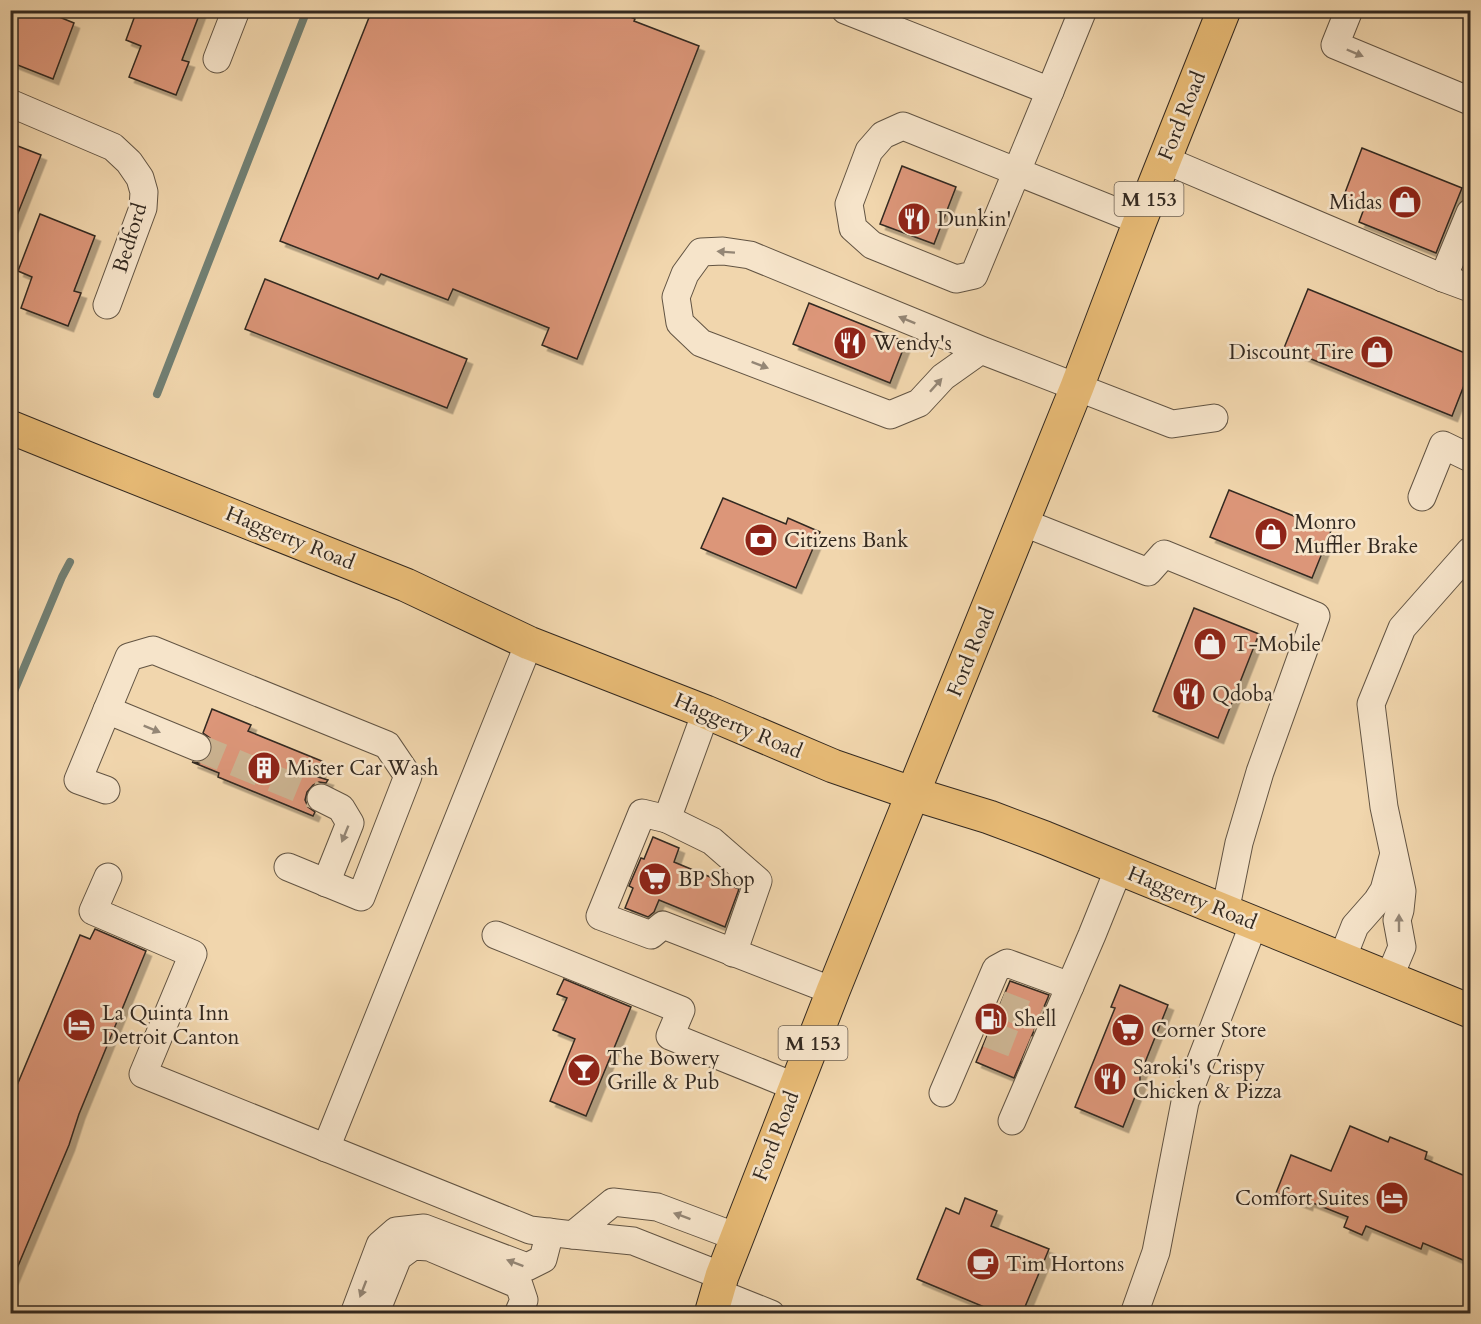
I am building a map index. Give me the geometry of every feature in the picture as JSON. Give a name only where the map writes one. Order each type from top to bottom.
[{"type":"main road","name":"Ford Road","points":[[713,1299],[833,991],[1077,387],[1224,10]]},
{"type":"main road","name":"Haggerty Road","points":[[10,427],[406,585],[529,643],[706,712],[833,766],[989,817],[1470,1011]]},
{"type":"street","points":[[217,59],[236,10]]},
{"type":"street","points":[[845,10],[1050,91]]},
{"type":"street","points":[[1083,10],[1016,171],[974,275],[956,279],[872,245],[853,228],[849,204],[869,151],[883,135],[903,126],[1016,171],[1140,221]]},
{"type":"street","points":[[1349,10],[1335,45],[1470,101]]},
{"type":"street","name":"Bedford","points":[[10,103],[113,147],[129,162],[140,178],[144,192],[143,208],[107,305]]},
{"type":"street","points":[[1165,160],[1470,288]]},
{"type":"street","points":[[1443,278],[1470,213]]},
{"type":"street","points":[[981,350],[944,377],[919,403],[890,415],[701,343],[680,323],[676,297],[685,274],[701,252],[723,251],[750,255],[981,350],[1172,424],[1214,418]]},
{"type":"street","points":[[1422,497],[1443,445],[1470,458]]},
{"type":"street","points":[[1022,522],[1148,572],[1164,554],[1316,616],[1260,772],[1239,843],[1240,918],[1185,1102],[1156,1252],[1134,1314]]},
{"type":"street","points":[[1389,978],[1402,947],[1397,920],[1402,891],[1384,807],[1371,704],[1402,628],[1470,551]]},
{"type":"street","points":[[326,1148],[529,643]]},
{"type":"street","points":[[106,790],[78,780],[129,657],[153,650],[387,745],[408,776],[361,897],[288,867]]},
{"type":"street","points":[[107,710],[198,747]]},
{"type":"street","points":[[668,819],[706,712]]},
{"type":"street","points":[[321,798],[341,808],[350,823],[326,883]]},
{"type":"street","points":[[733,953],[758,881],[712,841],[668,819],[642,813],[600,916],[651,935],[663,925],[733,953],[833,991]]},
{"type":"street","points":[[1341,959],[1355,926],[1377,902],[1384,890],[1394,853]]},
{"type":"street","points":[[1012,1121],[1036,1053],[1049,1023],[1070,986],[1119,868]]},
{"type":"street","points":[[108,877],[93,911],[193,954],[143,1074],[530,1230],[633,1241],[713,1299],[771,1314]]},
{"type":"street","points":[[496,935],[681,1010],[670,1036],[796,1087]]},
{"type":"street","points":[[943,1093],[979,1031],[992,1001],[996,969],[1007,963],[1070,986]]},
{"type":"street","points":[[354,1314],[380,1245],[396,1231],[424,1228],[526,1267],[543,1259],[562,1233],[613,1202],[657,1207],[737,1236]]},
{"type":"street","points":[[375,1314],[398,1257],[413,1246],[429,1247],[519,1286],[524,1300],[518,1314]]},
{"type":"building","points":[[10,10],[42,10],[74,23],[53,79],[10,62]]},
{"type":"building","points":[[137,10],[201,10],[182,60],[189,62],[176,95],[129,77],[141,46],[126,40]]},
{"type":"building","points":[[372,10],[615,10],[635,19],[634,21],[699,46],[577,359],[542,345],[549,328],[453,289],[448,300],[381,274],[378,279],[280,241]]},
{"type":"building","points":[[10,143],[41,155],[12,228],[10,228]]},
{"type":"building","name":"Midas","points":[[1362,148],[1462,188],[1436,253],[1359,222],[1365,206],[1343,198]]},
{"type":"building","points":[[902,166],[956,187],[934,244],[880,224]]},
{"type":"building","points":[[40,214],[95,236],[74,291],[81,293],[68,326],[21,308],[32,277],[18,271]]},
{"type":"building","points":[[265,279],[467,359],[447,408],[245,329]]},
{"type":"building","name":"Discount Tire","points":[[1308,289],[1470,355],[1470,370],[1452,416],[1284,348]]},
{"type":"building","name":"Wendy's","points":[[809,303],[906,342],[890,383],[793,344]]},
{"type":"building","name":"Monro Muffler Brake","points":[[1229,490],[1331,531],[1312,578],[1210,537]]},
{"type":"building","name":"Citizens Bank","points":[[723,498],[786,524],[788,518],[820,532],[796,588],[701,548]]},
{"type":"building","points":[[1194,608],[1259,634],[1218,738],[1153,711]]},
{"type":"building","name":"Mister Car Wash","points":[[212,709],[251,725],[248,731],[324,762],[318,777],[328,780],[326,783],[319,782],[313,785],[307,792],[305,800],[308,807],[315,812],[313,816],[218,777],[219,773],[192,762],[199,763],[206,760],[212,752],[210,738],[203,733]]},
{"type":"building","points":[[653,837],[679,848],[674,862],[739,889],[725,927],[659,900],[654,912],[648,917],[625,908],[633,888],[629,886]]},
{"type":"building","name":"La Quinta Inn Detroit Canton","points":[[95,929],[146,951],[79,1114],[69,1145],[10,1285],[10,1102],[80,935],[90,939]]},
{"type":"building","name":"The Bowery Grille & Pub","points":[[564,979],[631,1007],[586,1116],[550,1101],[575,1039],[553,1030],[567,998],[557,994]]},
{"type":"building","points":[[1010,981],[1049,995],[1014,1078],[976,1062]]},
{"type":"building","points":[[1120,985],[1168,1005],[1140,1075],[1140,1084],[1123,1127],[1075,1107],[1115,1008],[1111,1007]]},
{"type":"building","name":"Comfort Suites","points":[[1350,1126],[1388,1142],[1390,1137],[1427,1152],[1425,1159],[1470,1178],[1470,1263],[1423,1243],[1421,1249],[1366,1226],[1362,1235],[1344,1227],[1348,1217],[1308,1201],[1307,1205],[1276,1193],[1291,1155],[1331,1171]]},
{"type":"building","name":"Tim Hortons","points":[[965,1198],[997,1211],[991,1226],[1049,1249],[1022,1314],[1001,1314],[917,1279],[946,1208],[959,1214]]},
{"type":"waterway","points":[[157,394],[307,10]]},
{"type":"waterway","points":[[10,701],[70,562]]},
{"type":"tunnel","points":[[197,747],[321,798]]},
{"type":"tunnel","points":[[1000,1004],[1044,1021]]},
{"type":"tunnel","points":[[988,1034],[1032,1051]]},
{"type":"place","name":"Midas","points":[[1405,202]]},
{"type":"place","name":"Dunkin'","points":[[914,219]]},
{"type":"place","name":"Wendy's","points":[[850,343]]},
{"type":"place","name":"Discount Tire","points":[[1377,352]]},
{"type":"place","name":"Monro Muffler Brake","points":[[1271,534]]},
{"type":"place","name":"Citizens Bank","points":[[761,540]]},
{"type":"place","name":"T-Mobile","points":[[1210,644]]},
{"type":"place","name":"Qdoba","points":[[1189,694]]},
{"type":"place","name":"Mister Car Wash","points":[[264,768]]},
{"type":"place","name":"BP Shop","points":[[655,879]]},
{"type":"place","name":"Shell","points":[[991,1019]]},
{"type":"place","name":"La Quinta Inn Detroit Canton","points":[[79,1025]]},
{"type":"place","name":"Corner Store","points":[[1128,1030]]},
{"type":"place","name":"The Bowery Grille & Pub","points":[[584,1070]]},
{"type":"place","name":"Saroki's Crispy Chicken & Pizza","points":[[1110,1079]]},
{"type":"place","name":"Comfort Suites","points":[[1392,1198]]},
{"type":"place","name":"Tim Hortons","points":[[983,1264]]}]
